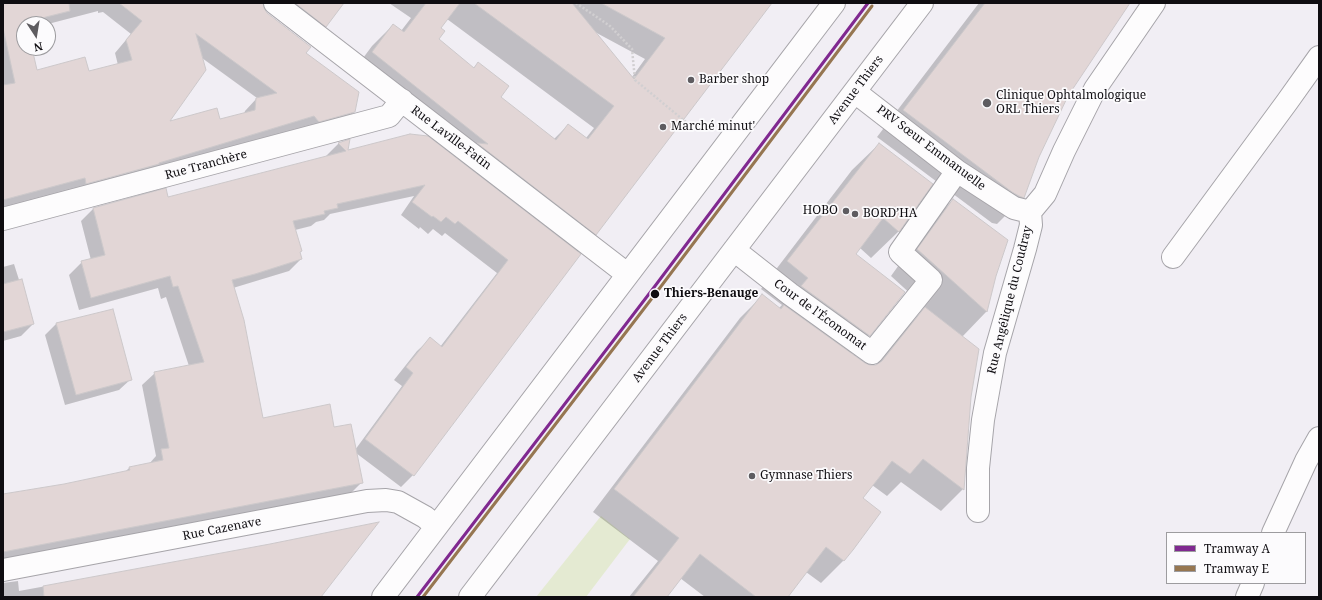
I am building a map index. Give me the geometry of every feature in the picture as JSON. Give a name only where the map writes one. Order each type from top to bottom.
[{"type":"street","name":"Rue Laville-Fatin","points":[[275,3],[627,274]]},
{"type":"street","points":[[383,597],[834,3]]},
{"type":"street","name":"Avenue Thiers","points":[[470,597],[922,3]]},
{"type":"street","name":"Rue Angélique du Coudray","points":[[978,512],[978,468],[983,420],[995,353],[1031,225],[1030,212],[1046,194],[1064,151],[1095,89],[1154,3]]},
{"type":"street","points":[[1173,257],[1319,57]]},
{"type":"street","name":"PRV Sœur Emmanuelle","points":[[855,92],[957,171],[1014,208],[1030,212]]},
{"type":"street","name":"Rue Tranchère","points":[[3,219],[389,116],[402,100]]},
{"type":"street","name":"Cour de l'Économat","points":[[734,250],[790,294],[872,353],[930,280],[900,252],[957,171]]},
{"type":"street","points":[[1273,532],[1306,461],[1319,438]]},
{"type":"street","name":"Rue Cazenave","points":[[3,570],[367,501],[386,500],[398,502],[425,517],[436,526]]},
{"type":"street","points":[[1247,597],[1253,584]]},
{"type":"path","points":[[576,3],[610,26],[632,49],[635,80],[687,123]]},
{"type":"green space","points":[[601,516],[630,539],[586,597],[536,597]]},
{"type":"building","points":[[3,3],[69,3],[70,11],[50,16],[16,16],[16,56],[34,56],[37,70],[85,57],[89,71],[132,60],[126,40],[142,21],[119,3],[263,3],[267,13],[311,47],[306,53],[359,92],[355,112],[319,122],[314,116],[159,164],[86,184],[85,178],[3,200],[3,85],[15,83],[3,28]],"holes":[[[196,34],[277,93],[256,98],[255,110],[220,119],[217,108],[170,121],[206,70]]]},
{"type":"building","points":[[295,3],[344,3],[326,27]]},
{"type":"building","points":[[426,3],[460,3],[441,28],[445,31],[439,39],[474,68],[478,62],[509,86],[501,97],[556,140],[568,124],[588,139],[614,106],[474,3],[572,3],[634,79],[665,38],[601,3],[772,3],[596,235],[477,143],[488,144],[372,52],[393,24],[404,32]]},
{"type":"building","name":"Clinique Ophtalmologique ORL Thiers","points":[[985,3],[1130,3],[1068,96],[1039,157],[1024,198],[1012,192],[903,110]]},
{"type":"building","points":[[410,134],[428,136],[581,254],[414,476],[365,439],[413,373],[406,367],[430,337],[442,347],[508,260],[458,221],[455,224],[446,217],[441,222],[412,202],[425,185],[337,204],[338,208],[324,211],[325,214],[293,221],[302,251],[300,252],[302,259],[232,280],[244,320],[263,418],[330,404],[334,427],[351,424],[363,483],[3,552],[3,494],[64,484],[130,470],[129,467],[163,460],[161,449],[169,448],[154,372],[204,362],[178,286],[173,287],[170,276],[91,298],[81,261],[105,255],[93,208],[166,188],[168,197],[346,151],[338,143],[350,139],[348,150]]},
{"type":"building","name":"BORD’HA","points":[[879,143],[933,184],[899,232],[883,218],[856,254],[905,292],[870,336],[801,286],[808,278],[787,261]]},
{"type":"building","points":[[953,199],[1008,240],[996,276],[987,312],[917,249]]},
{"type":"building","points":[[22,279],[34,324],[3,332],[3,284]]},
{"type":"building","points":[[762,294],[781,309],[784,305],[865,363],[870,365],[876,365],[882,361],[925,307],[979,349],[971,397],[964,490],[923,459],[910,474],[892,461],[863,498],[881,512],[853,550],[844,561],[826,547],[788,597],[756,597],[700,554],[667,597],[633,597],[679,538],[614,489]]},
{"type":"building","points":[[113,309],[132,380],[76,395],[56,323]]},
{"type":"building","points":[[379,522],[321,597],[44,597],[43,586],[270,544]]},
{"type":"tram line","name":"A","points":[[417,597],[652,290],[868,3]]},
{"type":"tram line","name":"E","points":[[423,597],[656,293],[872,6]]},
{"type":"place","name":"Barber shop","points":[[691,80]]},
{"type":"place","name":"Clinique Ophtalmologique ORL Thiers","points":[[987,103]]},
{"type":"place","name":"Marché minut'","points":[[663,127]]},
{"type":"place","name":"HOBO","points":[[846,211]]},
{"type":"place","name":"BORD’HA","points":[[855,214]]},
{"type":"place","name":"Thiers-Benauge","points":[[655,294]]},
{"type":"place","name":"Gymnase Thiers","points":[[752,476]]}]
